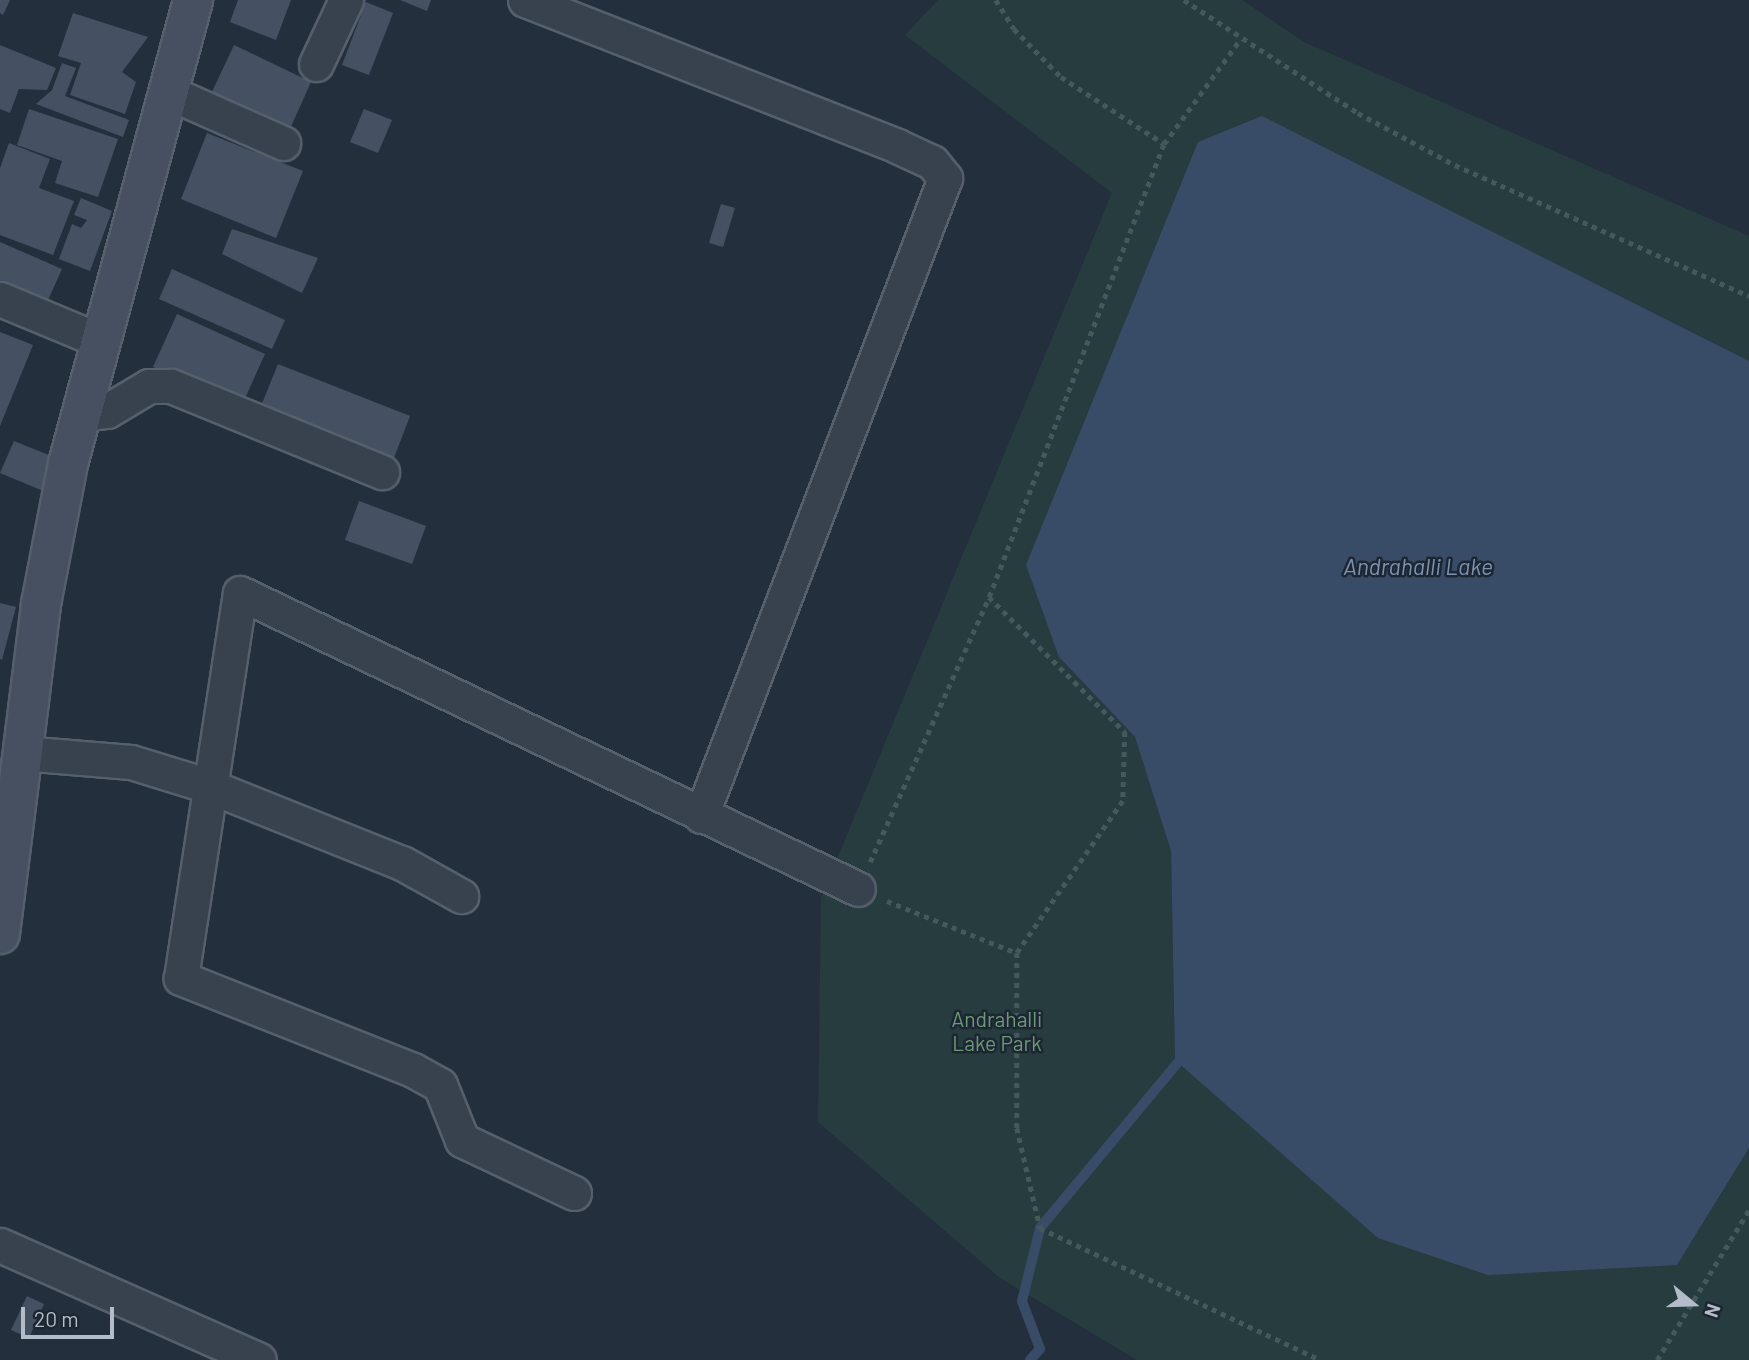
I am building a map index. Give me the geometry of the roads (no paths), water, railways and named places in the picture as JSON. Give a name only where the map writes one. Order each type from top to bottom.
[{"type":"street","points":[[0,934],[41,604],[82,414],[192,0]]},
{"type":"street","points":[[316,64],[346,0]]},
{"type":"street","points":[[525,0],[897,146],[932,162],[945,178],[701,816]]},
{"type":"street","points":[[168,92],[283,143]]},
{"type":"street","points":[[0,299],[101,341]]},
{"type":"street","points":[[82,414],[107,411],[149,386],[171,386],[382,472]]},
{"type":"street","points":[[574,1193],[462,1140],[440,1086],[413,1070],[181,978],[240,593],[858,889]]},
{"type":"street","points":[[22,753],[131,762],[209,786],[402,863],[461,896]]},
{"type":"street","points":[[0,1245],[259,1360]]},
{"type":"water","name":"Andrahalli Lake","points":[[1262,116],[1749,361],[1749,1148],[1677,1265],[1488,1275],[1378,1238],[1175,1060],[1171,851],[1135,737],[1059,657],[1026,565],[1198,142]]},
{"type":"waterway","points":[[1030,1360],[1040,1349],[1022,1301],[1040,1228],[1184,1055]]},
{"type":"park label","name":"Andrahalli Lake Park","points":[[997,1031]]}]
